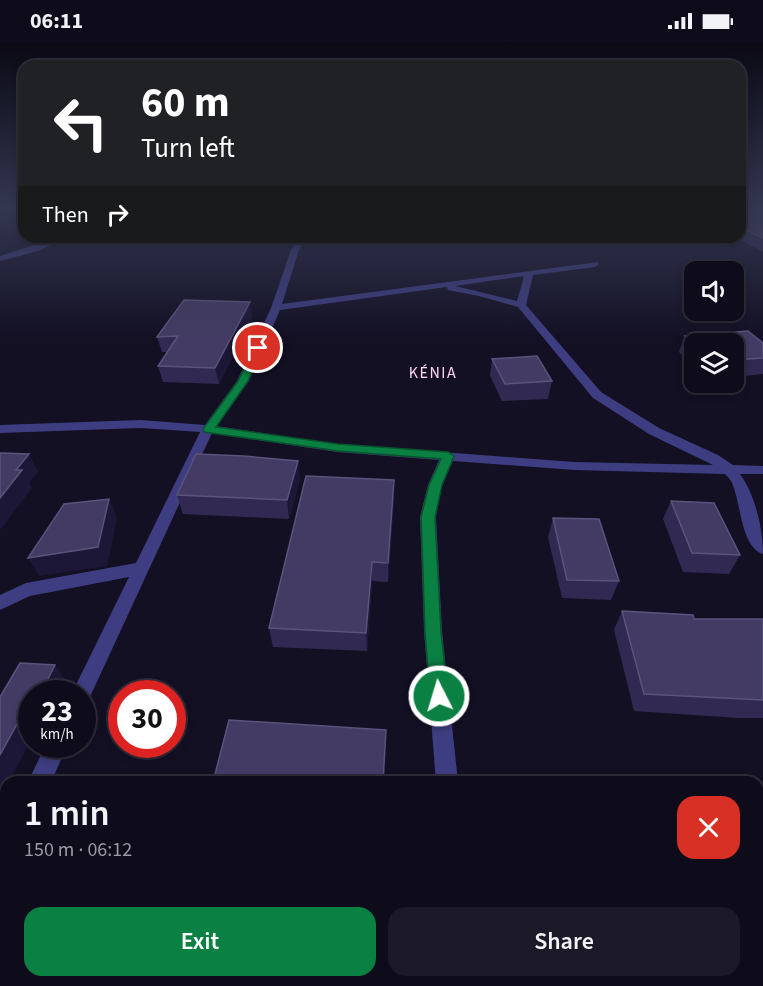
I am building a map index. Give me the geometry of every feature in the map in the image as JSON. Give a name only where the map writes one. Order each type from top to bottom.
[{"type":"street","points":[[0,259],[28,251]]},
{"type":"street","points":[[88,680],[208,429],[243,381],[276,308],[295,251]]},
{"type":"street","points":[[276,308],[596,264]]},
{"type":"street","points":[[521,305],[529,273]]},
{"type":"street","points":[[435,285],[480,293],[521,305],[597,395],[654,431],[713,458],[729,469],[740,484],[756,540],[763,548]]},
{"type":"street","points":[[0,429],[141,424],[208,429],[338,448],[574,466],[763,470]]},
{"type":"street","points":[[446,776],[433,632],[428,517],[435,485],[448,456]]},
{"type":"street","points":[[0,603],[27,590],[143,568]]},
{"type":"street","points":[[42,776],[50,758]]},
{"type":"building","points":[[184,300],[250,302],[215,368],[158,366],[178,336],[157,337]]},
{"type":"building","points":[[748,331],[763,343],[763,358],[744,359],[744,333],[723,333]]},
{"type":"building","points":[[537,356],[552,381],[505,384],[492,359]]},
{"type":"building","points":[[0,453],[29,454],[16,470],[22,470],[0,498]]},
{"type":"building","points":[[196,454],[298,461],[287,500],[177,495]]},
{"type":"building","points":[[306,476],[394,480],[388,563],[372,562],[366,633],[269,628]]},
{"type":"building","points":[[109,499],[98,547],[28,558],[64,504]]},
{"type":"building","points":[[671,501],[714,503],[740,555],[692,553]]},
{"type":"building","points":[[553,518],[599,519],[619,581],[567,580]]},
{"type":"building","points":[[622,611],[693,615],[694,619],[763,619],[763,700],[644,694]]},
{"type":"building","points":[[20,663],[55,665],[48,680],[18,680],[18,722],[0,755],[0,697]]},
{"type":"building","points":[[229,720],[386,730],[383,776],[215,776]]},
{"type":"district","name":"KÉNIA","points":[[433,372]]},
{"type":"route","points":[[258,348],[243,381],[208,429],[338,448],[448,456],[435,485],[428,517],[433,632],[439,696]]}]
